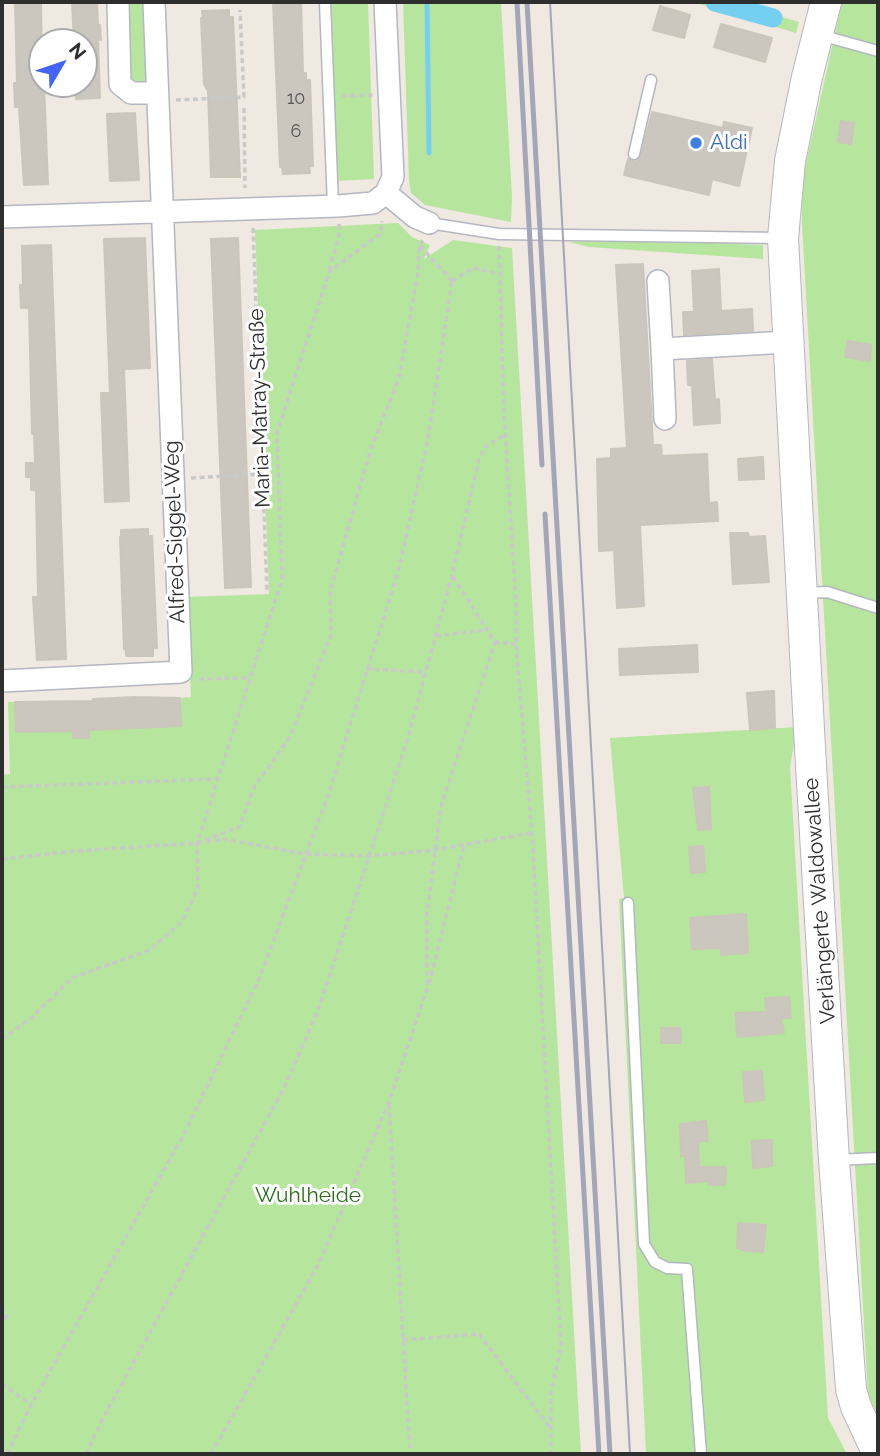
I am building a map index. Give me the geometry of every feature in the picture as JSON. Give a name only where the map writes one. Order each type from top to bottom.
[{"type":"street","points":[[118,2],[120,84],[131,93],[158,97]]},
{"type":"street","name":"Alfred-Siggel-Weg","points":[[154,2],[181,672]]},
{"type":"street","points":[[2,217],[373,203],[386,193],[393,177],[385,2]]},
{"type":"street","name":"Verlängerte Waldowallee","points":[[826,2],[790,161],[783,238],[834,1160],[852,1389],[856,1407],[878,1454]]},
{"type":"street","points":[[386,193],[428,228]]},
{"type":"street","points":[[658,281],[665,419]]},
{"type":"street","points":[[662,349],[788,342]]},
{"type":"street","points":[[2,681],[181,672]]},
{"type":"lane","points":[[325,2],[336,206]]},
{"type":"lane","points":[[818,35],[878,51]]},
{"type":"lane","points":[[634,154],[651,80]]},
{"type":"lane","points":[[428,228],[499,234],[783,238]]},
{"type":"lane","points":[[802,593],[827,592],[878,608]]},
{"type":"lane","points":[[628,903],[645,1244],[655,1262],[667,1268],[687,1269],[701,1454]]},
{"type":"lane","points":[[834,1160],[878,1158]]},
{"type":"path","points":[[158,97],[244,97],[240,10]]},
{"type":"path","points":[[329,97],[375,95]]},
{"type":"path","points":[[244,108],[246,188]]},
{"type":"path","points":[[2,1039],[30,1018],[72,978],[149,950],[182,922],[198,888],[197,843],[282,580],[277,433],[339,237],[336,206]]},
{"type":"path","points":[[329,272],[380,234],[382,221]]},
{"type":"path","name":"Maria-Matray-Straße","points":[[253,226],[267,590]]},
{"type":"path","points":[[419,245],[428,228]]},
{"type":"path","points":[[197,843],[239,827],[255,786],[290,737],[331,635],[330,592],[371,447],[399,378],[418,272],[419,245],[428,228]]},
{"type":"path","points":[[499,234],[503,413],[516,604],[516,643],[532,833],[561,1347],[551,1391],[551,1454]]},
{"type":"path","points":[[419,245],[452,281]]},
{"type":"path","points":[[7,1454],[31,1405],[184,1134],[259,979],[328,795],[398,572],[428,439],[452,281],[473,268],[500,275]]},
{"type":"path","points":[[86,1454],[285,1086],[318,1010],[407,741],[452,575],[479,459],[485,447],[506,434]]},
{"type":"path","points":[[172,479],[262,474]]},
{"type":"path","points":[[452,575],[495,642]]},
{"type":"path","points":[[436,636],[486,630]]},
{"type":"path","points":[[495,642],[516,643]]},
{"type":"path","points":[[427,989],[428,913],[440,806],[495,642]]},
{"type":"path","points":[[366,670],[426,672]]},
{"type":"path","points":[[181,672],[189,679],[249,678]]},
{"type":"path","points":[[2,788],[217,779]]},
{"type":"path","points":[[2,859],[224,839],[306,854],[369,856],[435,850],[532,833]]},
{"type":"path","points":[[211,1454],[318,1265],[389,1102],[427,989],[464,845]]},
{"type":"path","points":[[389,1102],[410,1454]]},
{"type":"path","points":[[2,1307],[6,1317],[2,1325]]},
{"type":"path","points":[[403,1340],[479,1334],[551,1428]]},
{"type":"path","points":[[2,1384],[31,1405]]},
{"type":"green space","points":[[127,2],[145,2],[149,84],[131,85]]},
{"type":"green space","points":[[327,2],[368,2],[374,179],[334,181]]},
{"type":"green space","points":[[403,2],[501,2],[512,197],[511,222],[425,205],[411,193]]},
{"type":"green space","points":[[693,2],[730,2],[799,22],[796,33]]},
{"type":"green space","points":[[842,2],[878,2],[878,1415],[868,1395],[802,224],[802,181]]},
{"type":"green space","name":"Wuhlheide","points":[[398,223],[412,237],[430,245],[424,259],[453,240],[512,248],[581,1454],[2,1454],[2,775],[10,774],[8,702],[15,702],[17,732],[181,726],[180,698],[191,697],[187,597],[269,594],[255,230]]},
{"type":"green space","points":[[635,240],[763,245],[763,259],[589,247],[569,242]]},
{"type":"green space","points":[[797,727],[790,767],[828,1418],[847,1454],[646,1454],[619,899],[624,898],[610,738]]},
{"type":"building","points":[[15,2],[41,2],[41,28],[28,28],[28,98],[45,98],[48,184],[24,185],[19,107],[15,107],[14,83],[17,83]]},
{"type":"building","points":[[72,2],[97,2],[101,40],[98,40],[98,28],[73,28]]},
{"type":"building","points":[[273,2],[301,2],[303,73],[306,73],[306,80],[310,80],[313,166],[309,166],[310,173],[283,174],[280,167]]},
{"type":"building","points":[[660,6],[690,15],[684,38],[653,30]]},
{"type":"building","points":[[229,10],[229,17],[233,17],[240,177],[211,177],[208,91],[204,84],[201,18],[202,11]]},
{"type":"building","points":[[721,24],[772,38],[765,62],[714,47]]},
{"type":"building","points":[[98,40],[100,98],[76,99],[98,98]]},
{"type":"building","name":"Aldi","points":[[652,112],[723,128],[724,122],[752,128],[739,186],[712,179],[709,195],[624,175],[628,159],[636,162],[641,156]]},
{"type":"building","points":[[135,113],[139,180],[110,181],[107,114]]},
{"type":"building","points":[[841,121],[854,123],[851,144],[838,142]]},
{"type":"building","points":[[145,238],[150,368],[124,369],[129,501],[105,502],[101,393],[110,393],[104,239]]},
{"type":"building","points":[[238,238],[251,587],[225,588],[211,239]]},
{"type":"building","points":[[51,245],[66,659],[37,660],[33,597],[38,597],[36,490],[31,490],[31,477],[26,477],[26,463],[35,463],[29,308],[21,308],[20,285],[23,285],[22,246]]},
{"type":"building","points":[[643,264],[653,445],[661,445],[662,456],[707,454],[709,503],[717,502],[718,521],[640,525],[644,606],[617,608],[614,550],[599,551],[597,459],[611,458],[611,449],[627,448],[616,265]]},
{"type":"building","points":[[719,269],[721,311],[752,309],[753,331],[684,335],[683,312],[694,312],[692,271]]},
{"type":"building","points":[[848,341],[871,345],[870,361],[845,357]]},
{"type":"building","points":[[712,359],[715,400],[719,399],[720,423],[694,425],[692,385],[688,385],[687,361]]},
{"type":"building","points":[[763,457],[764,479],[739,480],[738,459]]},
{"type":"building","points":[[148,529],[148,536],[152,536],[157,648],[153,648],[153,656],[126,656],[121,530]]},
{"type":"building","points":[[730,533],[748,533],[749,537],[765,536],[769,582],[733,584]]},
{"type":"building","points":[[697,645],[698,672],[620,675],[619,649]]},
{"type":"building","points":[[774,691],[775,728],[750,730],[747,693]]},
{"type":"building","points":[[135,697],[180,698],[181,726],[89,730],[89,738],[73,738],[73,731],[16,732],[15,702],[93,701]]},
{"type":"building","points":[[709,787],[711,829],[698,830],[693,788]]},
{"type":"building","points":[[703,846],[705,872],[691,873],[689,847]]},
{"type":"building","points":[[746,914],[748,953],[721,955],[721,948],[692,949],[690,918]]},
{"type":"building","points":[[789,997],[791,1018],[781,1018],[784,1033],[737,1037],[736,1013],[766,1012],[765,998]]},
{"type":"building","points":[[661,1028],[680,1028],[681,1043],[661,1043]]},
{"type":"building","points":[[762,1071],[764,1100],[745,1102],[743,1072]]},
{"type":"building","points":[[706,1121],[708,1141],[698,1141],[699,1167],[726,1167],[725,1185],[708,1185],[709,1181],[686,1183],[685,1156],[681,1156],[680,1124]]},
{"type":"building","points":[[772,1140],[772,1166],[753,1168],[752,1141]]},
{"type":"building","points":[[738,1223],[766,1225],[763,1252],[737,1248]]},
{"type":"waterway","points":[[427,2],[429,153]]},
{"type":"waterway","points":[[715,2],[773,18]]},
{"type":"tram line","points":[[550,2],[630,1454]]},
{"type":"railway","points":[[517,2],[542,465]]},
{"type":"railway","points":[[527,2],[610,1454]]},
{"type":"railway","points":[[545,514],[599,1454]]},
{"type":"place","name":"Aldi","points":[[696,143]]}]
